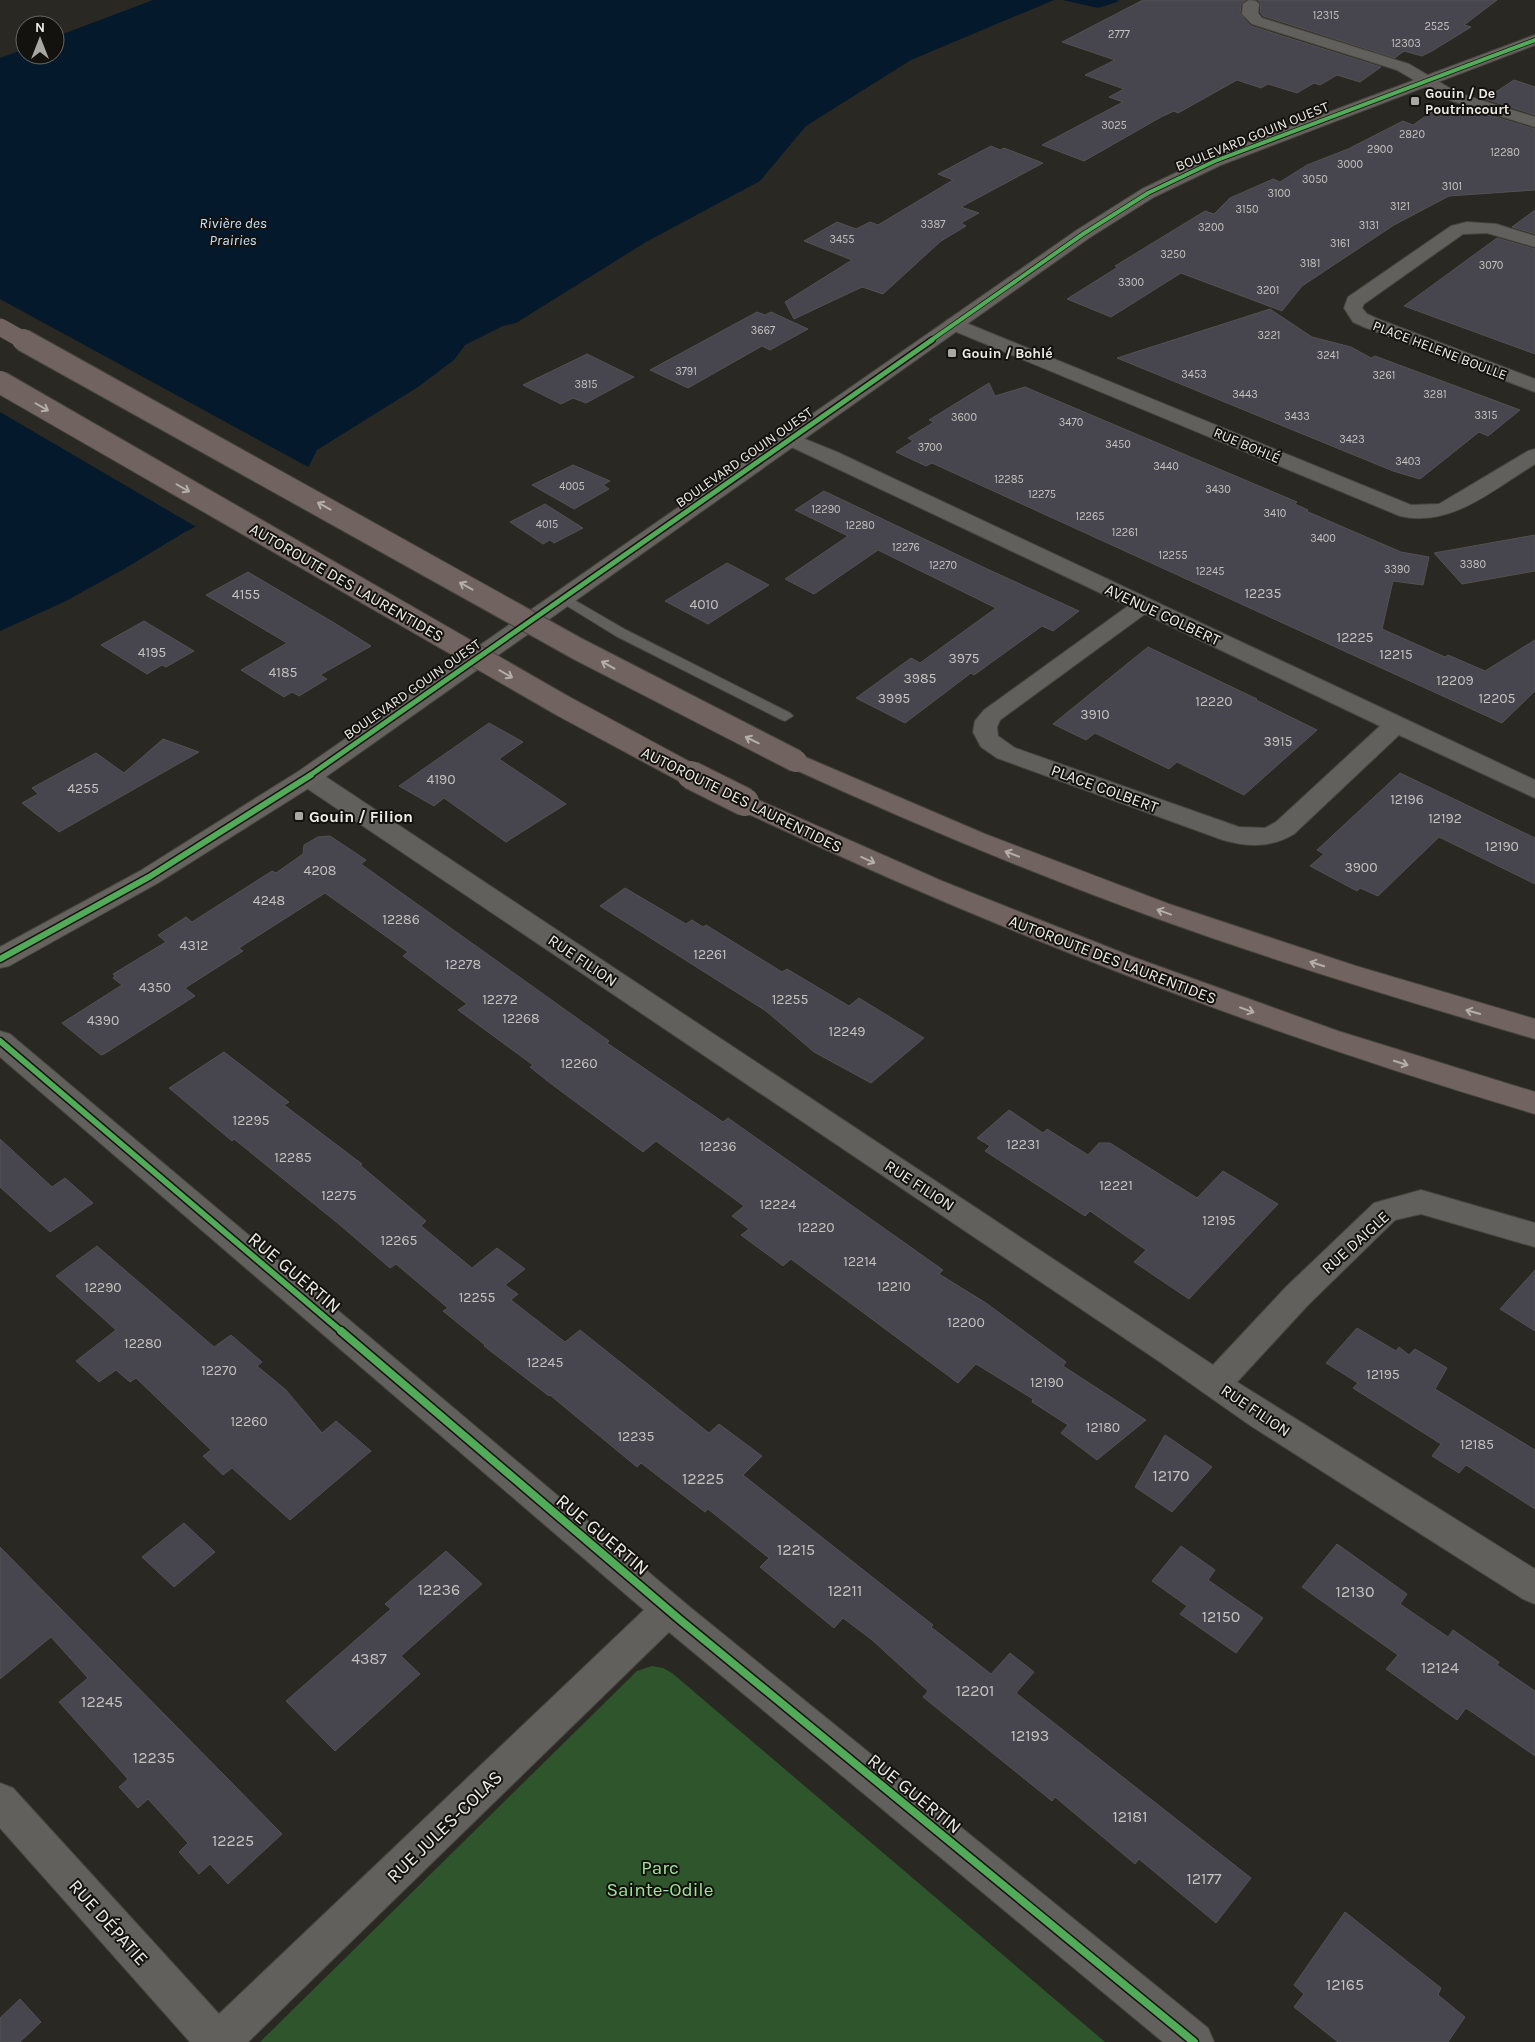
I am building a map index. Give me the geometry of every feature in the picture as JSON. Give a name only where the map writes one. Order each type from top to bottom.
[{"type":"highway","points":[[0,327],[578,648],[691,709],[796,761],[958,833],[1190,922],[1338,971],[1535,1029]]},
{"type":"highway","name":"AUTOROUTE DES LAURENTIDES","points":[[0,382],[563,706],[668,764],[745,802],[915,880],[1013,921],[1206,996],[1392,1060],[1535,1104]]},
{"type":"street","points":[[1254,1],[1250,14],[1257,21],[1403,67],[1452,96],[1535,122]]},
{"type":"street","name":"BOULEVARD GOUIN OUEST","points":[[0,958],[155,873],[308,777],[1098,224],[1157,188],[1215,161],[1535,40]]},
{"type":"street","name":"PLACE HELENE BOULLE","points":[[1535,242],[1489,228],[1468,227],[1457,230],[1361,297],[1355,302],[1353,308],[1360,318],[1370,323],[1535,386]]},
{"type":"street","name":"RUE BOHLÉ","points":[[954,324],[1408,511],[1433,512],[1446,509],[1535,455]]},
{"type":"street","name":"AVENUE COLBERT","points":[[790,439],[830,456],[1396,724],[1532,784]]},
{"type":"street","name":"PLACE COLBERT","points":[[1142,605],[992,715],[984,730],[988,740],[1006,753],[1232,834],[1257,838],[1273,835],[1285,828],[1396,724]]},
{"type":"street","name":"RUE FILION","points":[[308,777],[1262,1416],[1535,1588]]},
{"type":"street","name":"RUE GUERTIN","points":[[0,1041],[668,1610],[1194,2042]]},
{"type":"street","name":"RUE DAIGLE","points":[[1216,1384],[1297,1296],[1385,1211],[1421,1202],[1535,1236]]},
{"type":"street","name":"RUE JULES-COLAS","points":[[218,2042],[668,1610]]},
{"type":"street","name":"RUE DÉPATIE","points":[[0,1801],[218,2042]]},
{"type":"lane","points":[[564,598],[621,633],[785,716]]},
{"type":"green space","name":"Parc Sainte-Odile","points":[[652,1666],[663,1668],[672,1673],[1105,2042],[260,2042],[637,1671]]},
{"type":"water","name":"Rivière des Prairies","points":[[153,0],[1054,0],[911,60],[806,126],[760,181],[646,242],[516,323],[503,326],[465,345],[454,360],[418,387],[317,450],[309,466],[239,505],[185,532],[64,602],[0,631],[0,58],[15,53],[15,65],[65,65],[65,33]]},
{"type":"water","points":[[1063,0],[1116,0],[1120,1],[1098,8]]},
{"type":"pier","points":[[0,299],[310,468],[241,507],[198,528],[0,412]]},
{"type":"building","points":[[1143,0],[1246,0],[1241,4],[1240,14],[1251,26],[1381,67],[1360,82],[1337,75],[1320,85],[1314,83],[1297,93],[1268,84],[1261,88],[1237,80],[1178,113],[1174,111],[1161,117],[1084,161],[1042,145],[1123,102],[1109,97],[1124,89],[1085,75],[1115,60],[1062,42]]},
{"type":"building","points":[[1258,0],[1497,0],[1464,25],[1471,27],[1432,51],[1422,56],[1404,51],[1395,58],[1263,16],[1260,12],[1261,4]]},
{"type":"building","points":[[1514,80],[1535,87],[1535,115],[1485,99]]},
{"type":"building","points":[[1436,109],[1458,116],[1470,109],[1535,129],[1535,190],[1449,196],[1394,225],[1302,286],[1282,311],[1181,273],[1111,317],[1067,299],[1118,267],[1115,266],[1205,211],[1214,214],[1230,198],[1273,179],[1280,182],[1307,165],[1348,149],[1403,121],[1413,125]]},
{"type":"building","points":[[991,146],[1000,150],[1004,148],[1043,163],[961,207],[979,213],[961,223],[966,226],[941,241],[883,294],[862,287],[794,319],[785,302],[852,260],[804,241],[837,222],[856,229],[870,222],[878,225],[953,180],[938,174]]},
{"type":"building","points":[[1535,210],[1535,234],[1512,227]]},
{"type":"building","points":[[1497,238],[1535,249],[1535,354],[1404,306]]},
{"type":"building","points":[[1270,309],[1312,337],[1351,347],[1371,358],[1375,356],[1520,410],[1488,436],[1479,432],[1420,479],[1393,471],[1117,358]]},
{"type":"building","points":[[757,312],[765,315],[771,312],[808,329],[770,350],[762,346],[688,388],[650,370]]},
{"type":"building","points":[[587,354],[634,377],[586,403],[573,398],[561,404],[523,385]]},
{"type":"building","points":[[989,383],[995,396],[1025,387],[1297,502],[1295,504],[1308,510],[1306,511],[1401,552],[1429,557],[1423,585],[1393,581],[1382,629],[1445,657],[1448,655],[1485,671],[1535,640],[1535,691],[1502,723],[932,463],[926,466],[896,452],[913,441],[908,438],[934,422],[929,420]]},
{"type":"building","points":[[573,465],[610,481],[603,485],[609,489],[574,509],[532,485]]},
{"type":"building","points":[[824,491],[1079,611],[1053,631],[1042,626],[974,675],[971,673],[905,723],[856,698],[911,658],[920,663],[996,608],[878,550],[814,594],[785,579],[848,536],[795,510]]},
{"type":"building","points":[[545,504],[583,528],[554,543],[550,540],[543,544],[510,522]]},
{"type":"building","points":[[1535,535],[1535,571],[1462,584],[1434,553]]},
{"type":"building","points":[[727,563],[769,585],[708,624],[665,601]]},
{"type":"building","points":[[248,572],[371,646],[320,675],[327,679],[299,696],[292,692],[284,697],[241,670],[287,643],[206,595]]},
{"type":"building","points":[[144,621],[194,651],[166,667],[162,665],[147,674],[101,645]]},
{"type":"building","points":[[1148,647],[1317,730],[1244,795],[1177,762],[1169,769],[1095,733],[1086,740],[1053,724]]},
{"type":"building","points":[[489,723],[523,742],[499,759],[566,804],[506,842],[444,798],[434,806],[399,786]]},
{"type":"building","points":[[163,739],[199,752],[59,832],[22,803],[38,794],[32,788],[96,753],[124,773]]},
{"type":"building","points":[[1400,773],[1535,838],[1535,884],[1439,837],[1378,896],[1360,888],[1357,891],[1310,866],[1324,854],[1317,850]]},
{"type":"building","points":[[330,836],[366,860],[361,864],[609,1041],[607,1043],[723,1122],[728,1118],[943,1270],[939,1274],[986,1303],[1066,1362],[1063,1366],[1146,1420],[1097,1460],[1061,1433],[1068,1425],[1032,1402],[1033,1399],[976,1364],[958,1383],[791,1259],[783,1266],[741,1235],[749,1229],[732,1216],[744,1206],[656,1141],[643,1152],[550,1083],[530,1067],[533,1065],[458,1010],[467,1004],[403,956],[408,952],[325,893],[239,948],[243,951],[185,988],[195,996],[104,1054],[101,1055],[62,1023],[122,985],[113,978],[115,976],[113,974],[166,942],[158,935],[186,917],[192,922],[272,871],[276,873],[303,854],[304,845],[318,837]]},
{"type":"building","points":[[625,888],[686,924],[692,920],[703,927],[706,925],[782,972],[787,969],[849,1006],[859,998],[924,1038],[871,1083],[814,1052],[766,1011],[600,906]]},
{"type":"building","points":[[224,1052],[289,1102],[284,1105],[362,1164],[360,1165],[426,1221],[421,1226],[472,1268],[497,1248],[525,1269],[505,1285],[518,1294],[511,1300],[565,1342],[580,1330],[709,1433],[719,1424],[762,1456],[743,1475],[933,1625],[931,1627],[991,1674],[1010,1653],[1034,1672],[1016,1693],[1251,1878],[1216,1923],[1139,1859],[1135,1864],[1055,1797],[1052,1801],[923,1697],[928,1691],[871,1639],[843,1618],[834,1628],[760,1567],[769,1558],[708,1509],[705,1512],[641,1463],[637,1467],[550,1395],[484,1346],[443,1311],[448,1308],[396,1264],[390,1268],[340,1225],[234,1139],[232,1141],[169,1088]]},
{"type":"building","points":[[1009,1110],[1043,1133],[1047,1129],[1088,1155],[1099,1143],[1110,1143],[1197,1198],[1223,1171],[1278,1204],[1189,1299],[1134,1262],[1146,1250],[1090,1211],[1085,1216],[985,1151],[990,1146],[977,1138]]},
{"type":"building","points":[[0,1139],[52,1187],[65,1178],[93,1203],[50,1232],[0,1187]]},
{"type":"building","points":[[97,1246],[214,1347],[231,1335],[262,1362],[257,1366],[286,1390],[322,1433],[336,1421],[371,1451],[290,1520],[232,1468],[223,1475],[203,1456],[211,1450],[136,1378],[130,1382],[116,1370],[99,1382],[76,1361],[116,1330],[56,1276]]},
{"type":"building","points":[[1535,1270],[1535,1331],[1500,1309]]},
{"type":"building","points":[[1357,1328],[1396,1351],[1399,1347],[1409,1355],[1415,1349],[1447,1368],[1435,1389],[1535,1450],[1535,1509],[1466,1465],[1459,1473],[1432,1456],[1441,1444],[1353,1388],[1358,1383],[1326,1363]]},
{"type":"building","points":[[1165,1435],[1212,1467],[1172,1512],[1135,1487]]},
{"type":"building","points":[[184,1523],[215,1552],[174,1587],[142,1557]]},
{"type":"building","points":[[1337,1544],[1407,1594],[1400,1604],[1448,1637],[1453,1630],[1499,1662],[1497,1665],[1535,1691],[1535,1756],[1466,1708],[1457,1720],[1386,1669],[1398,1655],[1302,1587]]},
{"type":"building","points":[[1181,1546],[1215,1570],[1208,1580],[1263,1618],[1236,1653],[1180,1614],[1187,1606],[1152,1581]]},
{"type":"building","points":[[0,1547],[282,1834],[228,1884],[210,1864],[199,1874],[179,1852],[188,1843],[148,1799],[138,1808],[119,1787],[128,1779],[59,1702],[88,1678],[51,1637],[0,1679]]},
{"type":"building","points":[[446,1551],[482,1584],[401,1656],[420,1674],[335,1751],[286,1701],[391,1609],[385,1604]]},
{"type":"building","points":[[1345,1912],[1441,1988],[1438,1995],[1465,2017],[1448,2042],[1338,2042],[1294,2007],[1304,1994],[1294,1985]]},
{"type":"building","points":[[20,1999],[41,2022],[20,2042],[0,2042],[0,2018]]},
{"type":"cycle path","points":[[0,959],[149,877],[308,777],[1083,234],[1148,193],[1215,161],[1535,40]]},
{"type":"cycle path","points":[[0,1041],[679,1619],[1194,2042]]},
{"type":"place","name":"Gouin / De Poutrincourt","points":[[1415,101]]},
{"type":"place","name":"Gouin / Bohlé","points":[[952,353]]},
{"type":"place","name":"Gouin / Filion","points":[[299,816]]}]
